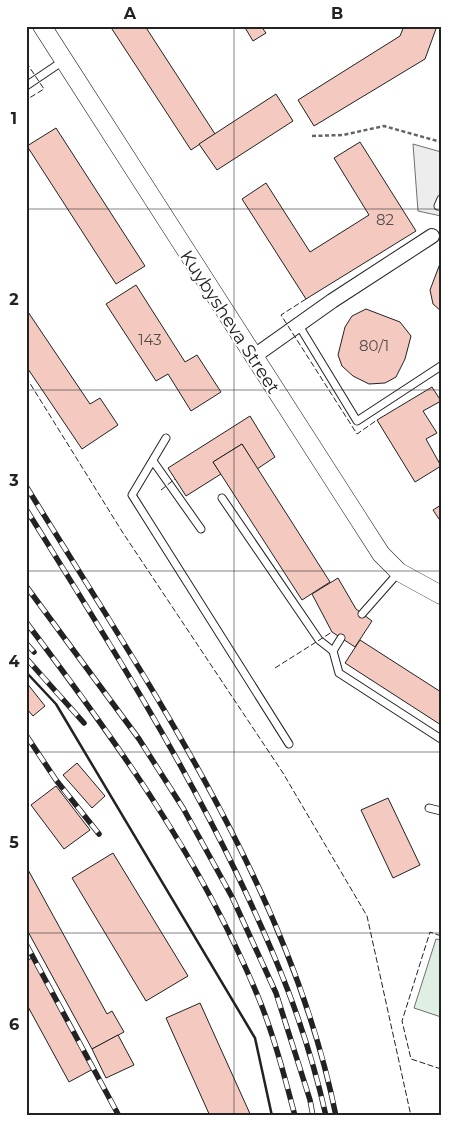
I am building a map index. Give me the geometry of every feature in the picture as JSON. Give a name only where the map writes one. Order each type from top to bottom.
[{"type":"street","name":"Kuybysheva Street","points":[[42,26],[381,554],[399,572],[441,595]]},
{"type":"street","points":[[253,357],[298,324],[432,236]]},
{"type":"lane","points":[[26,86],[63,60]]},
{"type":"lane","points":[[298,324],[356,421],[441,366]]},
{"type":"lane","points":[[166,438],[132,495],[289,744]]},
{"type":"lane","points":[[153,461],[201,529]]},
{"type":"lane","points":[[222,498],[319,640],[333,651],[339,673],[441,740]]},
{"type":"lane","points":[[362,614],[399,572]]},
{"type":"lane","points":[[333,651],[341,638]]},
{"type":"lane","points":[[429,808],[441,811]]},
{"type":"path","points":[[312,136],[343,135],[384,126],[441,142]]},
{"type":"green space","points":[[436,939],[441,940],[441,1017],[414,1008]]},
{"type":"shaded area","points":[[413,144],[441,152],[441,216],[418,211]]},
{"type":"building","points":[[110,26],[145,26],[215,134],[191,150]]},
{"type":"building","points":[[244,26],[261,26],[266,33],[253,41]]},
{"type":"building","points":[[404,26],[437,26],[425,59],[314,126],[298,100],[400,36]]},
{"type":"building","points":[[276,94],[293,121],[217,170],[199,144]]},
{"type":"building","points":[[56,128],[145,266],[116,284],[27,146]]},
{"type":"building","points":[[360,142],[416,231],[306,299],[242,199],[266,183],[310,252],[369,215],[334,158]]},
{"type":"building","points":[[441,261],[441,311],[433,304],[430,290]]},
{"type":"building","points":[[136,285],[185,362],[197,355],[221,392],[191,411],[168,374],[156,381],[106,304]]},
{"type":"building","points":[[26,309],[90,404],[100,398],[118,425],[82,449],[26,366]]},
{"type":"building","points":[[366,309],[400,322],[411,336],[405,359],[396,377],[385,383],[369,384],[353,376],[342,366],[338,355],[345,327],[352,316]]},
{"type":"building","points":[[432,387],[441,401],[423,411],[437,433],[426,439],[441,466],[415,482],[377,420]]},
{"type":"building","points":[[250,416],[275,457],[257,469],[242,444],[213,462],[221,474],[186,496],[168,468]]},
{"type":"building","points":[[242,444],[330,582],[302,600],[213,462]]},
{"type":"building","points":[[441,505],[441,522],[433,510]]},
{"type":"building","points":[[338,578],[356,609],[372,621],[355,647],[332,632],[312,594]]},
{"type":"building","points":[[360,640],[441,692],[441,725],[345,663]]},
{"type":"building","points":[[26,682],[45,706],[33,716],[26,708]]},
{"type":"building","points":[[77,763],[105,796],[92,808],[63,775]]},
{"type":"building","points":[[56,786],[90,830],[64,849],[31,805]]},
{"type":"building","points":[[388,798],[420,865],[393,878],[361,810]]},
{"type":"building","points":[[113,853],[188,976],[146,1001],[72,878]]},
{"type":"building","points":[[26,866],[107,1014],[112,1011],[124,1032],[92,1049],[26,928]]},
{"type":"building","points":[[32,958],[93,1069],[69,1082],[26,1003],[26,961]]},
{"type":"building","points":[[200,1003],[251,1116],[210,1116],[166,1018]]},
{"type":"building","points":[[118,1035],[134,1065],[106,1078],[92,1049]]},
{"type":"railway","points":[[26,486],[165,712],[209,789],[250,868],[285,949],[314,1031],[336,1116]]},
{"type":"railway","points":[[26,509],[162,733],[236,872],[264,932],[288,991],[309,1052],[326,1116]]},
{"type":"railway","points":[[26,586],[139,739],[183,808],[232,897],[276,993],[310,1100],[313,1116]]},
{"type":"railway","points":[[26,622],[125,758],[186,853],[213,902],[239,952],[261,1004],[284,1073],[295,1116]]},
{"type":"railway","points":[[26,643],[34,652]]},
{"type":"railway","points":[[26,658],[84,723]]},
{"type":"railway","points":[[26,735],[56,780],[99,834]]},
{"type":"railway","points":[[26,944],[119,1116]]},
{"type":"fence","points":[[26,62],[44,89],[26,100]]},
{"type":"fence","points":[[306,299],[281,315],[357,434],[377,420]]},
{"type":"fence","points":[[26,377],[123,533],[283,773],[367,916],[411,1116]]},
{"type":"fence","points":[[161,490],[175,479]]},
{"type":"fence","points":[[275,668],[332,632]]},
{"type":"fence","points":[[441,936],[430,932],[402,1021],[411,1059],[441,1069]]},
{"type":"wall","points":[[26,672],[56,704],[255,1038],[272,1116]]}]
